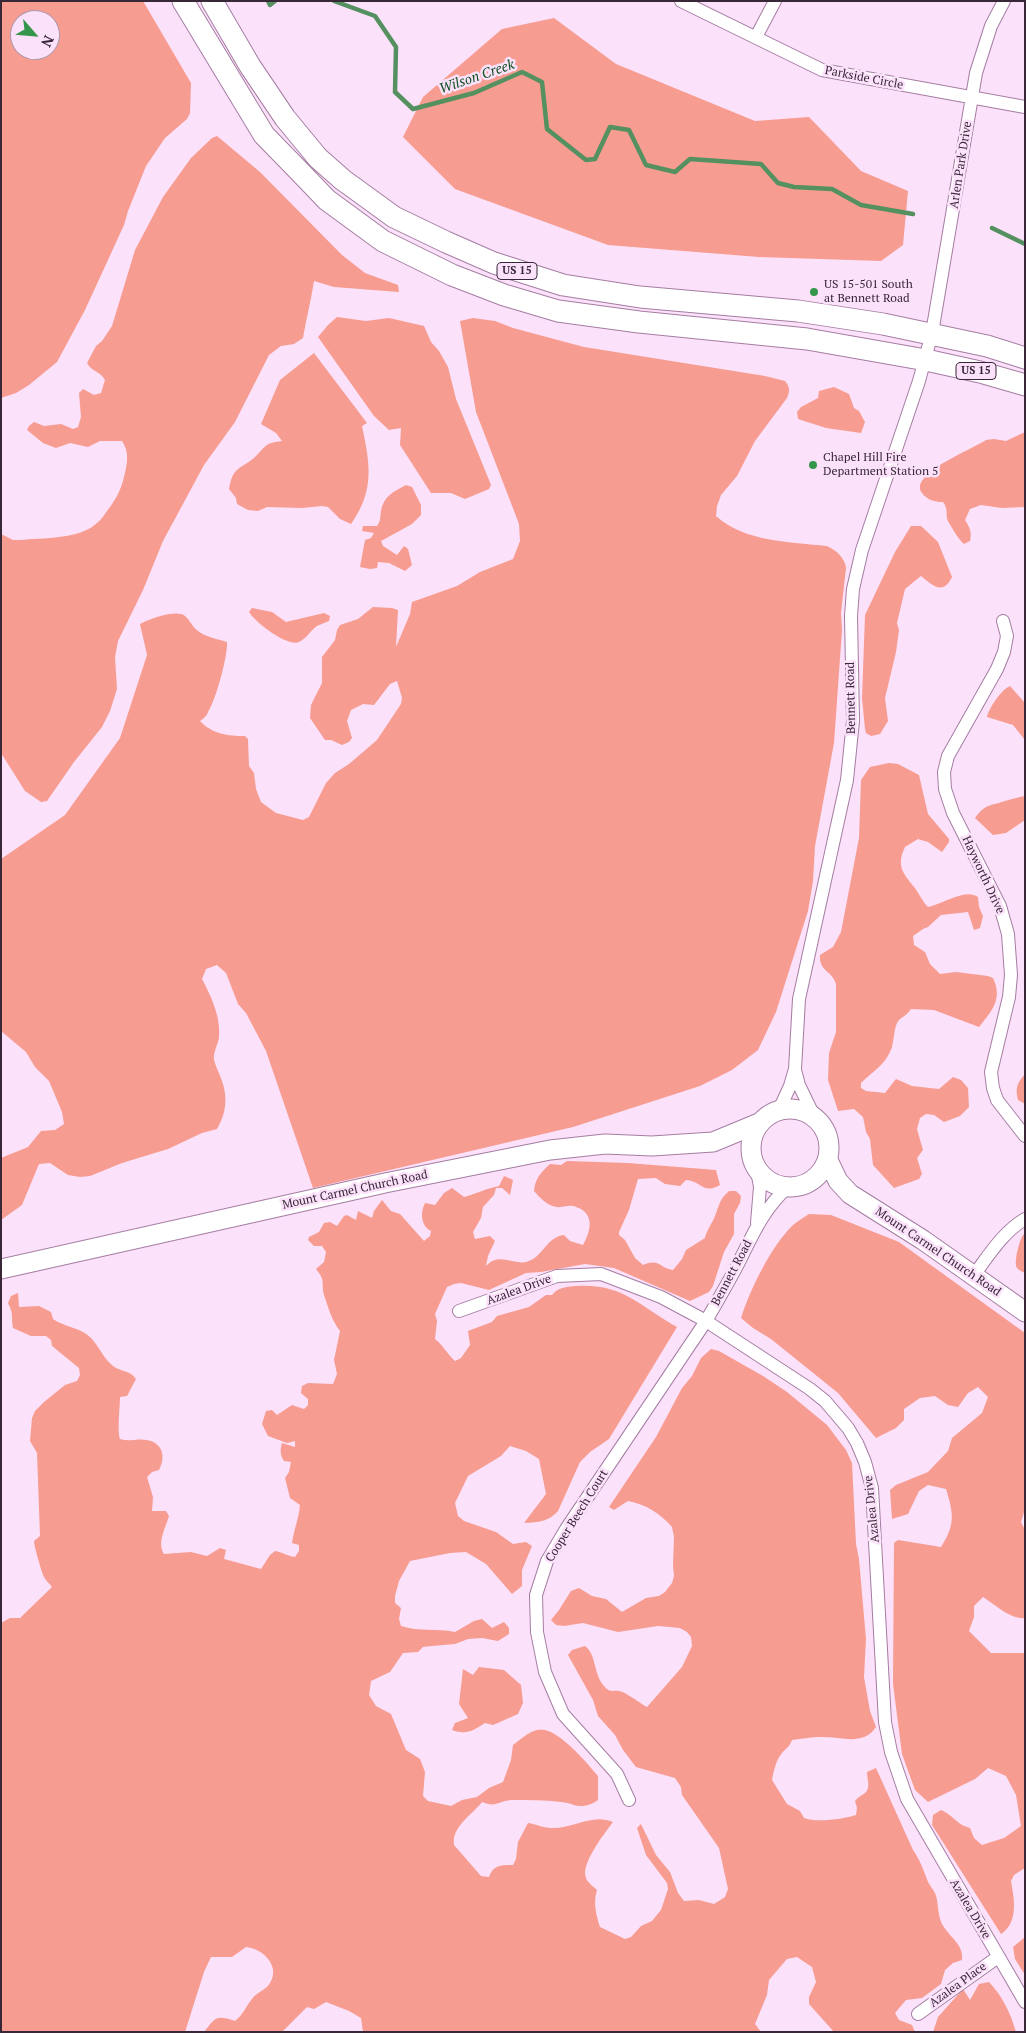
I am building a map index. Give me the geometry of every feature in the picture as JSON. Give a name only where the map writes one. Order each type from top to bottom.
[{"type":"highway","name":"US 15","points":[[183,1],[264,134],[327,200],[383,241],[452,275],[504,295],[558,311],[639,322],[807,338],[926,360],[1025,385]]},
{"type":"highway","name":"US 15","points":[[212,1],[250,66],[280,110],[318,158],[343,180],[394,217],[446,242],[494,263],[562,285],[640,297],[798,312],[883,324],[987,346],[1025,358]]},
{"type":"main road","points":[[791,1108],[803,1110],[814,1116],[828,1136],[830,1148],[828,1160],[817,1176],[794,1187],[776,1185],[765,1179],[754,1164],[752,1140],[759,1123],[768,1115],[779,1110],[791,1108]]},
{"type":"main road","name":"Mount Carmel Church Road","points":[[1,1269],[182,1227],[550,1150],[605,1144],[652,1146],[713,1142],[759,1123]]},
{"type":"main road","name":"Mount Carmel Church Road","points":[[713,1142],[741,1151],[754,1164]]},
{"type":"main road","name":"Mount Carmel Church Road","points":[[828,1160],[838,1180],[850,1194],[923,1240],[1025,1312]]},
{"type":"main road","name":"Mount Carmel Church Road","points":[[794,1187],[817,1187],[850,1194]]},
{"type":"street","name":"Parkside Circle","points":[[681,1],[822,70],[1025,107]]},
{"type":"street","points":[[756,37],[775,1]]},
{"type":"street","name":"Arlen Park Drive","points":[[932,334],[980,56],[1004,1]]},
{"type":"street","name":"Bennett Road","points":[[779,1110],[790,1086],[795,1069],[799,999],[812,934],[840,816],[852,749],[851,626],[853,589],[862,550],[926,360],[932,334]]},
{"type":"street","name":"Hayworth Drive","points":[[1004,621],[1006,636],[1004,652],[997,669],[948,756],[944,781],[953,813],[1000,906],[1008,934],[1011,975],[1009,997],[991,1072],[997,1100],[1025,1136]]},
{"type":"street","name":"Bennett Road","points":[[795,1069],[799,1085],[814,1116]]},
{"type":"street","name":"Bennett Road","points":[[754,1164],[760,1187],[756,1226]]},
{"type":"street","name":"Bennett Road","points":[[706,1321],[756,1226],[779,1195],[794,1187]]},
{"type":"street","points":[[974,1276],[1001,1240],[1016,1224],[1025,1219]]},
{"type":"street","name":"Azalea Drive","points":[[459,1311],[557,1276],[601,1274],[661,1297],[706,1321],[810,1389],[837,1414],[857,1443],[865,1462],[872,1488],[882,1688],[885,1722],[891,1752],[907,1799],[1025,2002]]},
{"type":"street","name":"Cooper Beech Court","points":[[630,1800],[617,1774],[562,1714],[545,1672],[537,1632],[536,1595],[547,1561],[566,1529],[706,1321]]},
{"type":"street","name":"Azalea Place","points":[[918,2014],[998,1956]]},
{"type":"shaded area","points":[[1,1],[143,1],[191,83],[190,113],[187,119],[165,138],[146,166],[124,225],[85,310],[57,362],[16,393],[1,398]]},
{"type":"shaded area","points":[[554,18],[616,64],[755,121],[809,117],[861,171],[908,191],[903,245],[881,261],[759,257],[608,245],[455,189],[403,137],[423,97],[502,29]]},
{"type":"shaded area","points":[[217,136],[260,172],[342,255],[365,273],[398,285],[399,292],[334,287],[314,281],[303,338],[294,344],[281,346],[269,355],[235,422],[204,465],[163,541],[143,590],[118,641],[115,657],[117,689],[110,711],[102,727],[74,762],[47,801],[41,802],[25,791],[1,753],[1,534],[13,540],[20,540],[61,537],[90,528],[101,519],[113,503],[123,482],[127,459],[125,445],[122,441],[100,441],[88,447],[70,443],[56,448],[43,443],[27,430],[34,422],[44,426],[61,424],[73,429],[78,427],[81,417],[79,393],[83,389],[94,395],[101,393],[105,380],[87,363],[96,346],[102,341],[112,326],[135,250],[163,197],[191,158],[212,138]]},
{"type":"shaded area","points":[[337,317],[366,321],[389,318],[424,326],[431,342],[439,351],[448,367],[456,399],[491,485],[489,489],[465,499],[451,493],[431,493],[400,445],[401,428],[389,430],[374,416],[318,337]]},
{"type":"shaded area","points":[[473,318],[495,321],[513,328],[584,347],[765,376],[785,381],[789,387],[787,398],[755,441],[737,476],[721,495],[716,516],[727,525],[754,536],[783,542],[827,546],[840,555],[846,568],[841,613],[842,630],[834,743],[815,846],[813,881],[808,911],[776,1012],[758,1050],[732,1070],[700,1086],[573,1127],[313,1188],[266,1051],[246,1013],[238,1004],[226,973],[217,965],[206,969],[202,979],[215,1007],[219,1029],[214,1060],[224,1087],[225,1100],[224,1112],[217,1129],[202,1133],[168,1149],[122,1163],[90,1176],[68,1175],[50,1163],[39,1164],[22,1205],[1,1220],[1,1158],[28,1147],[41,1131],[55,1130],[64,1124],[62,1112],[49,1081],[35,1067],[26,1052],[1,1031],[1,859],[65,815],[120,738],[147,655],[140,624],[156,617],[181,614],[201,633],[227,642],[224,667],[218,688],[207,715],[200,721],[215,731],[226,735],[245,736],[248,739],[249,766],[254,773],[256,789],[261,802],[276,813],[303,820],[309,817],[326,783],[335,773],[349,764],[377,740],[401,704],[402,698],[397,681],[390,684],[374,705],[363,704],[351,710],[347,721],[352,738],[349,742],[342,745],[331,740],[325,740],[310,718],[311,705],[322,683],[322,657],[335,640],[340,625],[358,619],[373,607],[398,610],[396,647],[410,614],[412,602],[457,586],[480,572],[513,559],[520,541],[519,524],[476,412],[460,321]]},
{"type":"shaded area","points":[[314,353],[367,423],[362,426],[368,465],[367,488],[359,512],[351,524],[340,519],[328,507],[322,506],[302,508],[267,507],[258,511],[248,510],[237,504],[236,498],[229,489],[233,476],[238,469],[267,445],[282,441],[276,433],[261,424],[280,380]]},
{"type":"shaded area","points":[[834,387],[849,394],[854,408],[859,411],[865,422],[861,433],[826,428],[798,419],[797,412],[801,407],[818,398],[819,391]]},
{"type":"shaded area","points":[[1025,432],[1025,507],[1002,508],[981,505],[970,509],[965,520],[970,530],[971,538],[970,541],[964,544],[948,521],[943,502],[931,500],[922,493],[920,486],[924,478],[944,463],[986,440],[1006,441]]},
{"type":"shaded area","points":[[406,485],[412,487],[421,505],[421,515],[412,524],[381,541],[383,546],[397,555],[404,546],[408,549],[412,565],[405,571],[389,563],[378,562],[377,568],[360,567],[365,540],[371,538],[374,533],[362,531],[363,526],[377,526],[384,502],[393,492]]},
{"type":"shaded area","points":[[911,526],[921,526],[938,542],[952,577],[945,586],[937,587],[921,576],[905,589],[897,623],[899,630],[896,652],[885,698],[888,721],[880,734],[871,736],[866,733],[865,729],[862,698],[865,615],[895,552]]},
{"type":"shaded area","points":[[252,608],[272,612],[286,622],[324,613],[330,616],[329,621],[317,626],[302,641],[294,643],[279,637],[264,627],[249,612]]},
{"type":"shaded area","points":[[1010,686],[1025,703],[1025,740],[1013,725],[987,717],[996,700]]},
{"type":"shaded area","points":[[889,763],[898,764],[919,775],[928,814],[949,839],[942,852],[928,842],[918,839],[905,847],[901,859],[904,873],[928,907],[967,894],[978,897],[979,907],[983,916],[980,928],[974,930],[968,912],[941,915],[928,927],[913,936],[914,945],[925,952],[930,964],[940,974],[956,972],[988,976],[993,978],[997,992],[992,1010],[979,1027],[934,1010],[911,1009],[897,1023],[892,1047],[886,1059],[861,1083],[861,1088],[866,1091],[885,1093],[896,1079],[912,1086],[939,1089],[953,1077],[961,1080],[968,1088],[969,1107],[960,1116],[944,1122],[934,1115],[926,1114],[920,1118],[917,1129],[923,1150],[917,1158],[922,1174],[919,1179],[894,1188],[873,1165],[870,1139],[866,1132],[863,1117],[854,1109],[838,1111],[828,1080],[829,1053],[836,1032],[836,984],[820,961],[820,955],[833,947],[841,932],[859,838],[861,780],[870,767]]},
{"type":"shaded area","points":[[1025,796],[1025,820],[1006,833],[993,835],[975,818],[982,810],[989,806]]},
{"type":"shaded area","points":[[1025,1074],[1025,1104],[1018,1100],[1017,1089],[1018,1083]]},
{"type":"shaded area","points":[[567,1161],[628,1163],[716,1170],[720,1185],[709,1189],[686,1180],[680,1186],[665,1184],[656,1178],[638,1179],[619,1235],[625,1240],[635,1258],[643,1265],[656,1263],[673,1270],[682,1259],[686,1250],[705,1238],[720,1202],[729,1191],[736,1191],[741,1196],[740,1203],[734,1214],[734,1234],[724,1252],[713,1286],[709,1292],[690,1301],[614,1268],[585,1264],[526,1273],[489,1290],[461,1283],[447,1287],[435,1314],[437,1321],[435,1339],[455,1361],[461,1358],[470,1345],[468,1331],[492,1322],[497,1316],[529,1307],[546,1295],[552,1295],[557,1290],[565,1287],[592,1286],[619,1292],[677,1327],[609,1439],[590,1452],[580,1462],[558,1511],[551,1517],[539,1522],[524,1523],[546,1494],[539,1459],[526,1451],[510,1446],[501,1456],[468,1476],[455,1503],[458,1516],[464,1521],[496,1532],[513,1544],[526,1542],[532,1546],[522,1570],[522,1586],[512,1594],[486,1564],[466,1552],[450,1553],[410,1561],[399,1581],[395,1603],[401,1608],[399,1619],[401,1626],[414,1629],[455,1632],[474,1621],[482,1619],[492,1628],[504,1622],[509,1628],[509,1634],[498,1641],[482,1638],[468,1639],[455,1644],[423,1647],[418,1652],[403,1653],[390,1672],[371,1681],[369,1695],[376,1706],[391,1714],[406,1750],[420,1759],[425,1772],[423,1796],[428,1801],[451,1806],[462,1800],[477,1797],[489,1788],[503,1782],[511,1760],[513,1745],[527,1734],[537,1730],[553,1733],[562,1739],[598,1776],[598,1800],[592,1804],[578,1806],[564,1802],[536,1800],[511,1800],[494,1804],[482,1802],[459,1827],[454,1839],[454,1845],[481,1876],[489,1877],[498,1866],[513,1865],[516,1859],[518,1842],[528,1823],[548,1828],[559,1828],[598,1819],[613,1822],[594,1849],[585,1872],[589,1883],[597,1890],[595,1899],[600,1927],[625,1939],[631,1937],[641,1926],[652,1921],[661,1910],[668,1889],[667,1883],[646,1855],[637,1828],[641,1824],[656,1855],[670,1872],[678,1893],[684,1901],[699,1900],[714,1904],[725,1897],[728,1889],[719,1848],[682,1795],[681,1787],[675,1778],[636,1767],[623,1750],[615,1735],[598,1716],[593,1700],[568,1655],[572,1650],[585,1646],[592,1655],[598,1677],[607,1689],[622,1692],[647,1707],[682,1667],[692,1646],[691,1637],[680,1628],[658,1626],[618,1632],[583,1623],[564,1626],[556,1625],[551,1620],[571,1591],[579,1588],[592,1596],[606,1599],[622,1612],[646,1598],[659,1596],[672,1583],[674,1576],[674,1537],[672,1527],[652,1510],[634,1502],[628,1501],[614,1510],[609,1507],[656,1437],[682,1388],[692,1376],[701,1358],[711,1349],[719,1351],[787,1392],[827,1425],[846,1450],[852,1463],[856,1544],[866,1639],[864,1677],[870,1711],[876,1727],[865,1737],[858,1739],[820,1737],[792,1740],[778,1759],[772,1780],[787,1804],[800,1811],[804,1818],[816,1820],[837,1819],[856,1815],[855,1801],[868,1789],[867,1772],[876,1768],[928,1882],[935,1893],[942,1924],[961,1949],[962,1960],[953,1963],[945,1970],[941,1984],[922,1998],[906,2000],[895,2013],[899,2020],[912,2025],[915,2032],[834,2032],[809,2004],[809,1997],[816,1982],[812,1967],[797,1957],[787,1959],[769,1980],[767,1995],[755,2024],[761,2032],[363,2032],[361,2018],[326,2002],[314,2009],[307,2007],[282,2032],[204,2032],[214,2020],[224,2018],[235,2021],[254,1997],[270,1983],[273,1977],[271,1964],[264,1954],[246,1947],[232,1957],[211,1957],[204,1972],[185,2032],[1,2032],[1,1623],[10,1618],[20,1618],[52,1587],[43,1575],[34,1541],[40,1536],[37,1453],[30,1441],[32,1418],[35,1411],[44,1402],[65,1385],[77,1381],[80,1375],[79,1368],[52,1346],[51,1340],[46,1336],[31,1336],[13,1328],[12,1313],[8,1303],[11,1296],[18,1293],[19,1307],[39,1306],[51,1312],[53,1319],[57,1322],[87,1334],[113,1366],[131,1374],[136,1379],[127,1396],[120,1397],[119,1435],[120,1439],[123,1440],[152,1442],[157,1444],[162,1451],[159,1470],[152,1472],[147,1477],[153,1497],[152,1511],[166,1511],[169,1516],[161,1541],[164,1554],[191,1552],[207,1556],[220,1548],[226,1550],[224,1559],[261,1569],[275,1551],[295,1557],[299,1551],[299,1545],[292,1543],[300,1505],[290,1498],[285,1478],[289,1472],[291,1462],[284,1461],[281,1452],[282,1443],[295,1447],[295,1441],[287,1443],[268,1436],[262,1424],[266,1411],[272,1410],[277,1415],[292,1405],[304,1409],[308,1405],[308,1399],[301,1393],[302,1386],[308,1383],[333,1384],[337,1374],[334,1360],[340,1331],[330,1314],[324,1295],[322,1279],[316,1269],[324,1262],[326,1252],[322,1246],[314,1246],[308,1240],[309,1237],[319,1232],[324,1223],[330,1222],[337,1226],[344,1216],[347,1215],[356,1220],[358,1211],[372,1218],[374,1211],[382,1200],[391,1211],[400,1214],[424,1241],[430,1236],[431,1231],[425,1226],[422,1219],[425,1203],[435,1205],[444,1193],[452,1188],[464,1197],[499,1186],[504,1176],[513,1180],[510,1195],[502,1188],[496,1188],[494,1195],[483,1207],[481,1218],[473,1232],[475,1239],[490,1236],[495,1241],[488,1256],[486,1266],[491,1262],[501,1259],[526,1262],[532,1260],[558,1237],[564,1235],[570,1241],[583,1245],[586,1240],[590,1223],[589,1218],[582,1210],[573,1206],[553,1206],[544,1201],[534,1191],[539,1176],[550,1164],[561,1165]]},
{"type":"shaded area","points":[[809,1214],[831,1215],[899,1242],[1025,1333],[1025,1509],[1021,1522],[1025,1530],[1025,1618],[1014,1617],[1008,1614],[983,1597],[974,1606],[974,1617],[969,1631],[991,1653],[1025,1653],[1025,1868],[1014,1875],[1011,1881],[1014,1903],[1013,1917],[1007,1929],[1001,1934],[932,1825],[933,1815],[941,1810],[945,1812],[962,1825],[970,1828],[974,1838],[982,1845],[1004,1838],[1021,1826],[1016,1795],[1006,1776],[988,1768],[975,1779],[928,1802],[915,1790],[902,1754],[893,1684],[894,1543],[898,1540],[941,1547],[951,1526],[952,1513],[946,1489],[928,1485],[919,1491],[908,1514],[892,1519],[890,1490],[896,1485],[928,1472],[948,1451],[952,1438],[982,1413],[988,1397],[978,1387],[968,1393],[958,1407],[948,1405],[935,1396],[920,1398],[904,1409],[904,1420],[896,1428],[876,1438],[838,1393],[771,1339],[741,1318],[769,1256],[793,1225]]},
{"type":"shaded area","points":[[1025,1233],[1025,1273],[1017,1268],[1016,1262],[1020,1243]]},
{"type":"shaded area","points":[[479,1667],[504,1670],[521,1685],[523,1703],[518,1714],[493,1725],[485,1723],[465,1732],[452,1730],[455,1723],[468,1718],[459,1704],[463,1669],[473,1675]]},
{"type":"shaded area","points":[[1025,1937],[1025,1975],[1015,1959],[1013,1947]]},
{"type":"shaded area","points":[[989,1982],[1006,2005],[1016,2032],[933,2032],[938,2017],[963,1989],[970,2000],[979,1984]]},
{"type":"waterway","name":"Wilson Creek","points":[[268,1],[270,5],[275,1]]},
{"type":"waterway","name":"Wilson Creek","points":[[334,1],[375,16],[396,47],[395,92],[413,109],[474,93],[522,72],[542,82],[547,129],[586,160],[595,159],[610,127],[629,130],[646,165],[675,172],[690,159],[761,164],[778,183],[794,187],[832,189],[861,205],[913,214]]},
{"type":"waterway","name":"Wilson Creek","points":[[992,228],[1025,244]]},
{"type":"place","name":"US 15-501 South at Bennett Road","points":[[814,292]]},
{"type":"place","name":"Chapel Hill Fire Department Station 5","points":[[813,465]]}]
